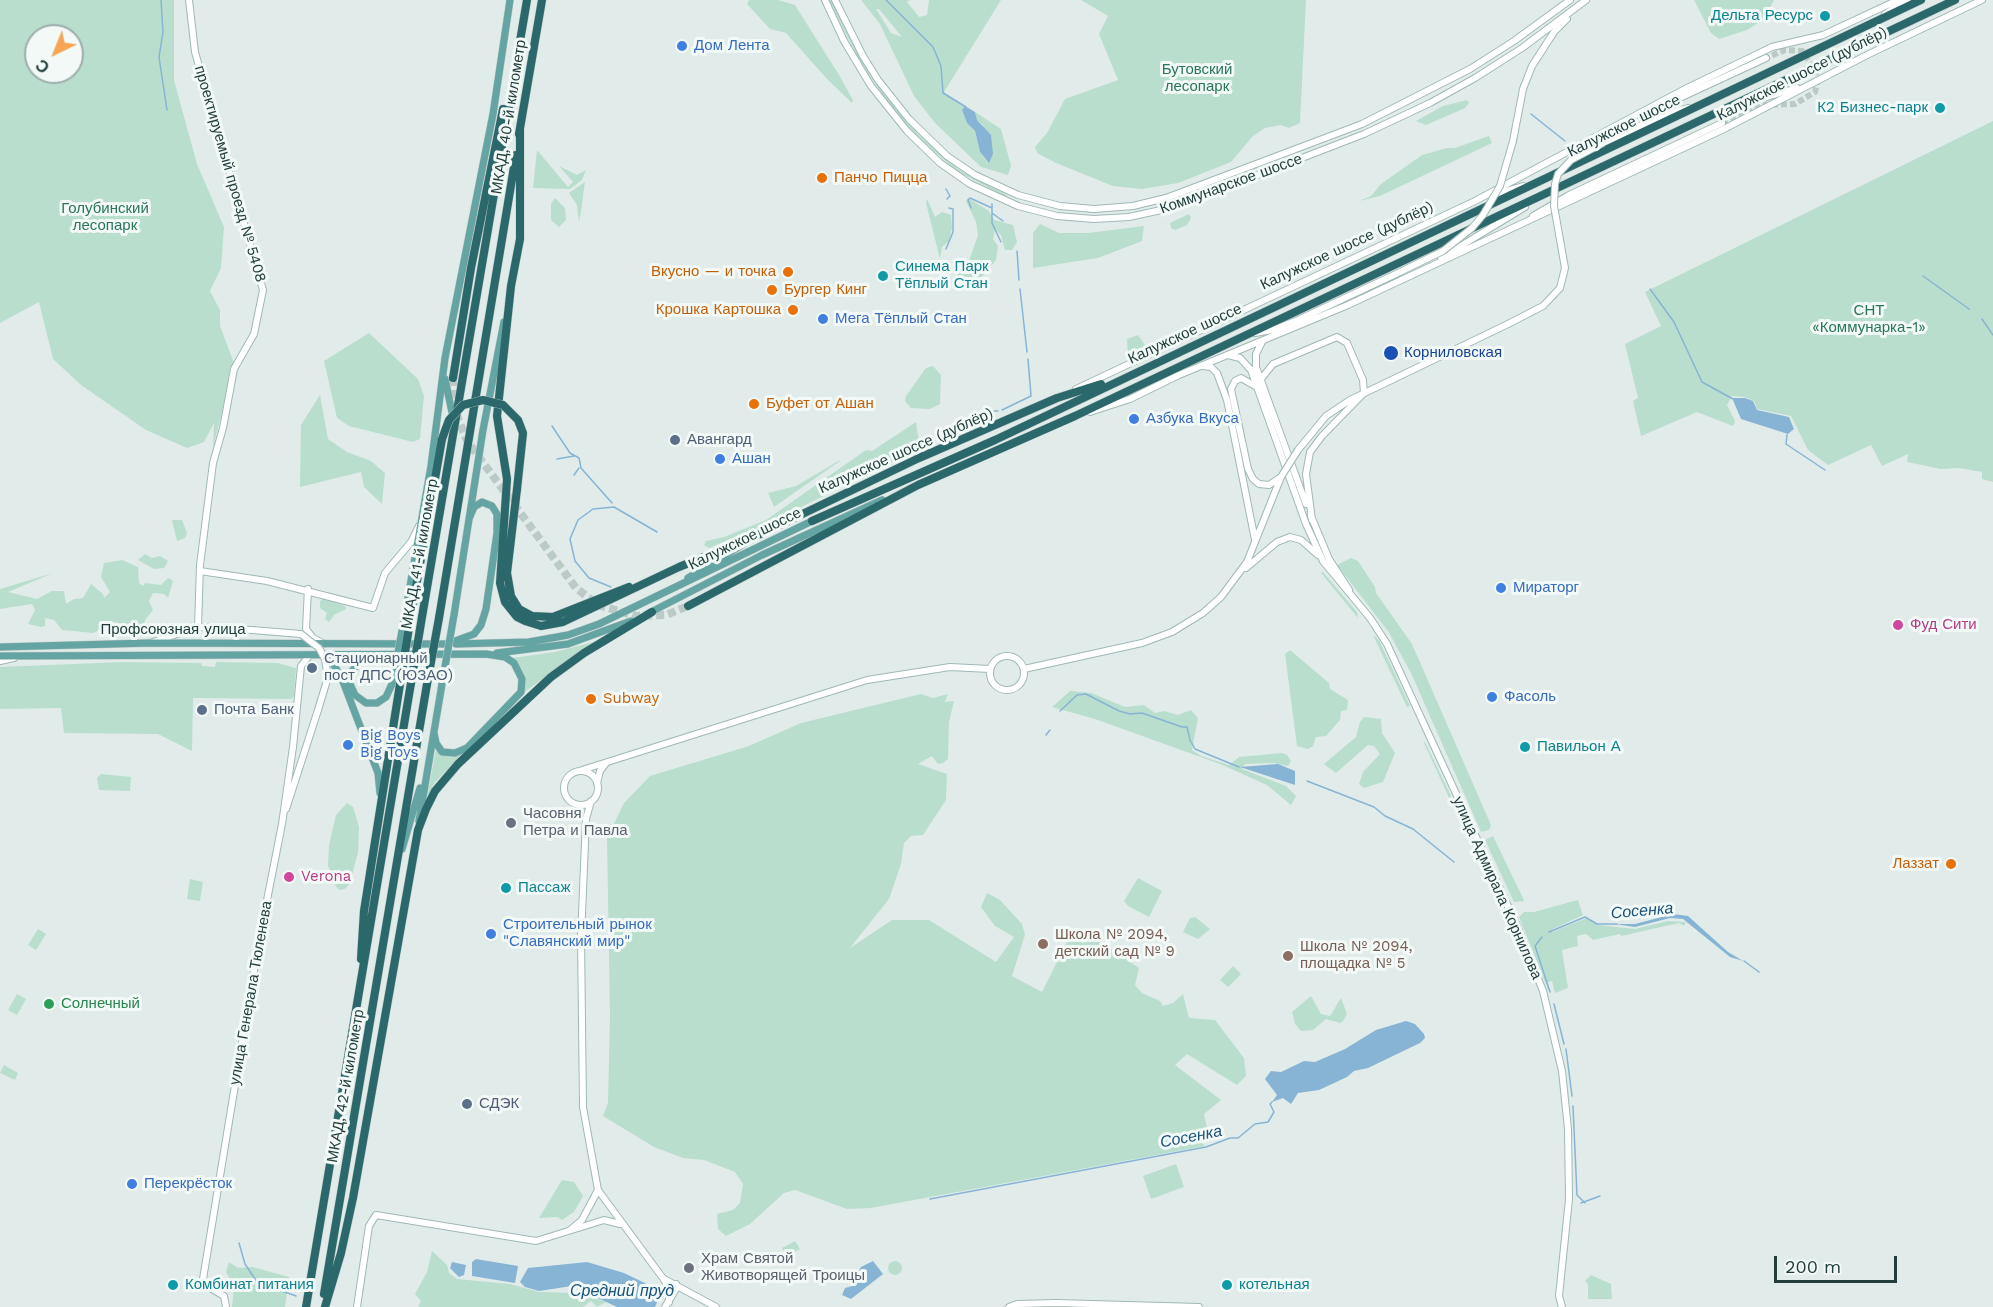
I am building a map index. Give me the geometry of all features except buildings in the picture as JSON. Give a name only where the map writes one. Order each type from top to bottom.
[{"type":"highway","name":"МКАД, 40-й километр","points":[[487,234],[527,0]]},
{"type":"highway","name":"МКАД, 40-й километр","points":[[503,238],[542,0]]},
{"type":"highway","name":"Калужское шоссе","points":[[812,521],[995,440],[1553,177],[1700,104],[1921,0]]},
{"type":"highway","name":"Калужское шоссе","points":[[918,485],[1075,416],[1954,0]]},
{"type":"highway","points":[[453,378],[483,205],[518,49]]},
{"type":"highway","points":[[520,129],[520,239],[511,286],[509,322],[498,399],[498,430],[507,479],[500,573],[505,602],[517,617],[525,621],[541,626],[554,624],[609,602],[670,571]]},
{"type":"highway","name":"МКАД, 41-й километр","points":[[360,984],[487,234]]},
{"type":"highway","name":"МКАД, 41-й километр","points":[[396,869],[503,238]]},
{"type":"highway","points":[[1057,398],[1125,377]]},
{"type":"highway","name":"Калужское шоссе (дублёр)","points":[[765,532],[868,481],[1057,398]]},
{"type":"highway","points":[[360,984],[364,911],[394,724],[396,684],[442,439],[453,414],[470,402],[490,400],[509,409],[521,426],[523,440],[507,581],[514,604],[525,613],[539,618],[561,615],[765,532]]},
{"type":"highway","points":[[688,606],[918,485]]},
{"type":"highway","points":[[324,1307],[341,1253],[353,1198],[418,830],[430,799],[443,781],[551,677],[652,612]]},
{"type":"highway","name":"МКАД, 42-й километр","points":[[324,1307],[396,869]]},
{"type":"highway","name":"МКАД, 42-й километр","points":[[306,1307],[360,984]]},
{"type":"main road","name":"проектируемый проезд № 5408","points":[[189,0],[195,52],[263,290],[254,334],[234,369],[223,428],[213,463],[200,572],[198,627]]},
{"type":"main road","points":[[386,655],[357,664],[351,672],[350,685],[357,698],[370,703],[386,697],[396,684],[399,651],[408,615],[445,358],[493,114],[510,0]]},
{"type":"main road","name":"Коммунарское шоссе","points":[[825,0],[844,42],[871,86],[907,131],[940,163],[970,184],[1012,204],[1058,216],[1094,219],[1129,217],[1175,207],[1365,134],[1430,103],[1475,78],[1522,48],[1586,0]]},
{"type":"main road","name":"Коммунарское шоссе","points":[[835,0],[862,56],[878,80],[909,119],[947,156],[975,175],[1018,195],[1060,206],[1094,209],[1133,206],[1166,198],[1362,124],[1470,69],[1514,41],[1570,0]]},
{"type":"main road","name":"Калужское шоссе (дублёр)","points":[[1057,398],[1475,201],[1772,47],[1822,35],[1898,0]]},
{"type":"main road","points":[[1860,29],[1907,0]]},
{"type":"main road","name":"Калужское шоссе (дублёр)","points":[[1075,416],[1130,399],[1418,273],[1722,130],[1982,0]]},
{"type":"main road","points":[[1248,334],[1272,330],[1298,320],[1398,273],[1443,251],[1472,228],[1483,215],[1500,186],[1513,141],[1523,88],[1532,66],[1554,32],[1580,5]]},
{"type":"main road","points":[[1632,118],[1661,108],[1766,58]]},
{"type":"main road","points":[[1720,111],[1812,84]]},
{"type":"main road","points":[[1239,574],[1255,546],[1269,501],[1281,477],[1298,450],[1326,417],[1364,393],[1428,364],[1448,351],[1543,306],[1560,288],[1565,268],[1554,206],[1555,184],[1558,174],[1571,160],[1661,116],[1700,104]]},
{"type":"main road","points":[[1509,230],[1569,195],[1722,123]]},
{"type":"main road","points":[[1475,201],[1553,177]]},
{"type":"main road","points":[[1418,273],[1552,191]]},
{"type":"main road","points":[[418,830],[469,519],[511,286]]},
{"type":"main road","points":[[1261,379],[1273,364],[1338,337],[1347,343],[1363,380],[1364,393],[1322,436],[1310,453],[1306,474],[1312,520]]},
{"type":"main road","points":[[1262,342],[1255,360],[1312,520],[1329,559],[1359,605]]},
{"type":"main road","points":[[1228,355],[1237,356],[1246,363],[1257,387],[1306,524],[1323,561]]},
{"type":"main road","points":[[445,358],[445,382],[453,417],[453,440]]},
{"type":"main road","points":[[1200,367],[1208,366],[1215,371],[1227,400],[1254,525],[1255,546]]},
{"type":"main road","points":[[1257,387],[1249,380],[1241,378],[1235,381],[1231,389],[1248,470],[1253,479],[1262,485],[1272,484],[1281,477]]},
{"type":"main road","name":"Калужское шоссе","points":[[486,654],[568,644],[603,633],[652,612],[762,555],[918,485]]},
{"type":"main road","points":[[447,644],[474,634],[481,625],[486,609],[497,533],[497,514],[492,506],[482,502],[474,507],[469,519]]},
{"type":"main road","points":[[200,572],[308,590],[373,608],[385,573],[411,542],[423,516]]},
{"type":"main road","name":"Калужское шоссе","points":[[345,645],[502,644],[568,635],[648,602],[812,521]]},
{"type":"main road","name":"Калужское шоссе (дублёр)","points":[[648,602],[765,532]]},
{"type":"main road","points":[[1024,669],[1126,647],[1172,632],[1212,605],[1239,574],[1267,549],[1290,537],[1301,540],[1323,561]]},
{"type":"main road","name":"улица Адмирала Корнилова","points":[[1323,561],[1379,630],[1397,665],[1518,928],[1546,1000],[1562,1071],[1569,1157],[1568,1215],[1556,1302],[1562,1307]]},
{"type":"main road","points":[[308,590],[306,629],[313,638],[325,644]]},
{"type":"main road","points":[[150,643],[198,627],[301,634],[320,648],[326,659],[328,677],[282,824]]},
{"type":"main road","name":"Профсоюзная улица","points":[[1,647],[150,643],[345,645]]},
{"type":"main road","points":[[434,733],[436,743],[442,752],[461,751],[511,705],[521,692],[522,679],[514,663],[505,657],[486,654]]},
{"type":"main road","name":"Профсоюзная улица","points":[[0,658],[29,655],[486,654]]},
{"type":"main road","points":[[292,656],[301,666],[312,656],[331,660],[342,679],[378,773],[380,815]]},
{"type":"main road","points":[[1006,656],[1018,661],[1024,669],[1021,684],[1006,690],[992,682],[990,669],[997,659],[1006,656]]},
{"type":"main road","name":"улица Генерала Тюленева","points":[[226,1307],[224,1296],[205,1285],[203,1280],[259,942],[282,824],[301,666]]},
{"type":"main road","points":[[586,819],[582,811],[566,796],[565,783],[570,775],[579,771],[867,680],[950,667],[990,669]]},
{"type":"main road","points":[[396,869],[429,759]]},
{"type":"main road","points":[[609,760],[600,771],[586,819],[582,937],[581,1078],[586,1125],[598,1190],[663,1279],[672,1287],[689,1292],[716,1307]]},
{"type":"main road","points":[[579,771],[591,775],[597,786]]},
{"type":"main road","points":[[573,803],[582,804],[591,801]]},
{"type":"main road","points":[[567,1232],[582,1220],[598,1190]]},
{"type":"main road","points":[[357,1307],[369,1226],[376,1215],[523,1240],[546,1240],[604,1220],[624,1225]]},
{"type":"main road","points":[[667,1304],[672,1287]]},
{"type":"main road","points":[[1009,1307],[1017,1304],[1060,1303],[1199,1307]]},
{"type":"green space","name":"Голубинский лесопарк","points":[[0,0],[174,0],[174,80],[197,164],[224,227],[221,268],[210,291],[220,310],[220,326],[234,363],[213,448],[214,423],[204,442],[187,448],[146,430],[81,385],[53,359],[39,302],[0,323]]},
{"type":"green space","points":[[749,0],[778,0],[795,5],[839,75],[853,100],[852,103],[786,33],[770,29],[747,4]]},
{"type":"green space","points":[[829,0],[832,0],[849,37],[876,83],[918,134],[958,169],[1007,195],[1006,197],[957,171],[916,136],[887,101],[859,60]]},
{"type":"green space","points":[[861,0],[910,0],[907,2],[919,17],[927,15],[929,0],[1001,0],[944,92],[965,106],[962,110],[967,123],[975,131],[980,152],[988,163],[983,125],[977,120],[975,112],[1001,129],[1011,166],[1008,175],[981,167],[935,123],[914,96],[880,24]],"holes":[[[876,9],[879,9],[902,37],[891,33]]]},
{"type":"green space","name":"Бутовский лесопарк","points":[[1081,0],[1306,0],[1300,123],[1289,128],[1281,125],[1265,128],[1253,136],[1231,162],[1178,183],[1142,189],[1113,186],[1037,153],[1035,147],[1047,133],[1065,99],[1118,80],[1099,34],[1108,16]]},
{"type":"green space","points":[[1694,0],[1774,0],[1763,20],[1747,30],[1719,39],[1711,33]]},
{"type":"green space","points":[[1467,100],[1469,103],[1465,108],[1426,125],[1416,121],[1443,106]]},
{"type":"green space","name":"СНТ «Коммунарка-1»","points":[[1993,121],[1993,482],[1982,479],[1982,472],[1959,468],[1941,469],[1907,462],[1908,454],[1882,466],[1871,445],[1828,465],[1808,450],[1791,416],[1757,409],[1754,401],[1745,397],[1732,396],[1727,405],[1735,421],[1733,426],[1697,412],[1641,436],[1633,401],[1638,398],[1625,344],[1661,326],[1645,292]]},
{"type":"green space","points":[[1489,136],[1492,143],[1380,196],[1359,201],[1371,196],[1381,184],[1422,155],[1455,148]]},
{"type":"green space","points":[[537,150],[568,187],[573,182],[559,166],[577,175],[586,170],[582,180],[570,189],[533,188]]},
{"type":"green space","points":[[585,182],[579,222],[577,205],[569,193]]},
{"type":"green space","points":[[555,198],[565,208],[566,220],[559,227],[551,220],[551,204]]},
{"type":"green space","points":[[968,198],[989,211],[994,220],[1013,225],[1017,242],[1012,250],[1005,250],[1001,235],[995,229],[993,239],[998,246],[996,260],[974,286],[960,282],[957,274],[968,264],[978,235],[976,222],[966,201]]},
{"type":"green space","points":[[927,199],[935,217],[942,212],[951,215],[952,228],[949,241],[942,247],[940,259],[926,203]]},
{"type":"green space","points":[[1189,214],[1191,218],[1187,225],[1175,230],[1171,228],[1170,223]]},
{"type":"green space","points":[[1040,224],[1059,233],[1088,233],[1144,226],[1142,241],[1098,258],[1033,268],[1033,233]]},
{"type":"green space","points":[[369,333],[418,379],[424,396],[420,439],[413,442],[349,426],[337,418],[324,361]]},
{"type":"green space","points":[[1138,335],[1147,348],[1128,357],[1127,339]]},
{"type":"green space","points":[[933,366],[941,375],[940,404],[930,409],[911,408],[905,401],[906,396],[926,368]]},
{"type":"green space","points":[[320,395],[328,439],[347,452],[371,461],[385,473],[382,504],[364,487],[361,472],[300,487],[301,425]]},
{"type":"green space","points":[[916,422],[920,449],[760,527],[709,548],[704,545],[706,541],[724,537],[766,520],[866,450],[872,451]]},
{"type":"green space","points":[[840,460],[774,507],[768,493],[796,486]]},
{"type":"green space","points":[[172,520],[182,520],[187,533],[185,538],[177,541]]},
{"type":"green space","points":[[145,554],[152,558],[160,556],[168,561],[164,568],[154,569],[138,560]]},
{"type":"green space","points":[[1351,558],[1358,561],[1375,587],[1376,593],[1412,644],[1491,825],[1489,830],[1481,832],[1411,673],[1388,631],[1337,565]]},
{"type":"green space","points":[[122,560],[138,567],[139,583],[143,586],[145,583],[161,585],[168,578],[173,581],[168,598],[164,594],[153,593],[149,601],[153,610],[145,620],[144,628],[125,629],[125,624],[108,621],[103,628],[93,633],[62,630],[54,620],[45,618],[45,626],[28,624],[35,610],[32,604],[0,609],[0,589],[53,573],[8,592],[37,599],[52,591],[64,591],[66,604],[74,599],[83,598],[91,584],[103,594],[104,598],[110,592],[101,577],[104,563]]},
{"type":"green space","points":[[1323,572],[1357,612],[1358,618],[1321,573]]},
{"type":"green space","points":[[325,598],[345,606],[346,609],[334,615],[329,622],[325,619],[327,613],[320,608],[320,601]]},
{"type":"green space","points":[[1373,635],[1379,640],[1410,706],[1407,707]]},
{"type":"green space","points":[[601,640],[523,693],[523,673],[512,658],[555,652]]},
{"type":"green space","points":[[1290,650],[1329,683],[1330,689],[1348,700],[1347,710],[1341,711],[1340,720],[1326,736],[1316,737],[1313,746],[1308,749],[1297,746],[1285,654]]},
{"type":"green space","points":[[122,662],[201,663],[202,666],[215,667],[216,662],[278,663],[296,668],[294,695],[292,699],[193,698],[192,751],[158,734],[64,733],[61,708],[0,709],[0,667]]},
{"type":"green space","points":[[1070,691],[1091,693],[1125,707],[1144,705],[1155,713],[1164,711],[1178,715],[1191,710],[1198,718],[1192,750],[1201,756],[1229,765],[1239,757],[1282,753],[1287,755],[1291,761],[1288,766],[1274,763],[1245,764],[1242,769],[1286,786],[1296,796],[1291,805],[1267,785],[1220,764],[1095,719],[1052,707]]},
{"type":"green space","points":[[921,694],[933,698],[948,694],[945,702],[954,701],[949,722],[948,759],[938,764],[932,756],[918,764],[947,774],[946,800],[923,835],[911,836],[904,843],[901,864],[889,899],[850,948],[892,920],[929,920],[996,962],[1014,937],[995,926],[981,907],[987,893],[1000,900],[1022,924],[1025,935],[1012,976],[1042,992],[1066,944],[1075,935],[1082,943],[1095,940],[1139,968],[1135,985],[1142,993],[1160,1001],[1163,1006],[1173,1003],[1183,994],[1189,1018],[1215,1020],[1244,1058],[1246,1076],[1237,1085],[1187,1054],[1175,1065],[1221,1100],[1204,1114],[1207,1128],[1200,1142],[1205,1146],[871,1208],[847,1209],[795,1190],[784,1193],[750,1224],[726,1236],[718,1229],[717,1214],[733,1210],[740,1203],[743,1184],[735,1172],[704,1160],[683,1158],[654,1147],[603,1116],[608,1103],[610,1016],[607,838],[624,803],[650,776],[749,746],[801,723]]},
{"type":"green space","points":[[1364,717],[1381,719],[1382,733],[1395,753],[1383,782],[1364,788],[1359,784],[1363,772],[1380,754],[1374,746],[1368,745],[1336,773],[1324,764],[1356,737],[1360,722]]},
{"type":"green space","points":[[1424,743],[1452,798],[1452,804]]},
{"type":"green space","points":[[436,749],[449,756],[465,752],[435,782],[427,798]]},
{"type":"green space","points":[[101,774],[131,777],[130,791],[99,790],[97,778]]},
{"type":"green space","points":[[347,803],[353,807],[359,827],[358,852],[350,883],[345,889],[339,890],[333,882],[328,865],[329,845],[336,815]]},
{"type":"green space","points":[[1493,836],[1524,901],[1514,902],[1485,840]]},
{"type":"green space","points":[[1138,878],[1162,891],[1149,917],[1128,906],[1124,901]]},
{"type":"green space","points":[[190,879],[203,882],[200,901],[187,899]]},
{"type":"green space","points":[[1578,900],[1583,915],[1551,930],[1552,932],[1587,918],[1598,925],[1635,929],[1668,921],[1686,922],[1684,926],[1679,923],[1593,940],[1586,934],[1577,936],[1578,946],[1562,950],[1568,988],[1555,993],[1552,981],[1548,982],[1549,992],[1519,917],[1524,912],[1534,912]]},
{"type":"green space","points":[[1195,917],[1210,929],[1198,939],[1183,932],[1190,918]]},
{"type":"green space","points":[[38,929],[46,934],[36,950],[28,945]]},
{"type":"green space","points":[[1233,966],[1241,974],[1228,987],[1220,980]]},
{"type":"green space","points":[[17,994],[26,999],[17,1015],[8,1010]]},
{"type":"green space","points":[[1311,996],[1321,1014],[1330,1016],[1341,998],[1347,1014],[1343,1021],[1340,1023],[1326,1019],[1313,1030],[1301,1031],[1295,1024],[1292,1012]]},
{"type":"green space","points":[[4,1065],[18,1073],[15,1080],[0,1073]]},
{"type":"green space","points":[[1176,1164],[1184,1187],[1151,1199],[1143,1176]]},
{"type":"green space","points":[[562,1180],[574,1182],[583,1196],[574,1212],[562,1220],[557,1217],[539,1218]]},
{"type":"green space","points":[[795,1241],[800,1249],[786,1257],[782,1248]]},
{"type":"green space","points":[[432,1251],[447,1265],[449,1273],[457,1279],[510,1284],[539,1292],[583,1293],[606,1302],[597,1307],[591,1301],[583,1307],[418,1307],[421,1301],[415,1294],[427,1272]]},
{"type":"green space","points":[[892,1261],[898,1261],[902,1268],[898,1275],[892,1275],[888,1271],[888,1265]]},
{"type":"green space","points":[[229,1262],[238,1268],[252,1267],[289,1277],[285,1307],[232,1307],[234,1287],[226,1272]]},
{"type":"green space","points":[[1591,1275],[1611,1284],[1612,1299],[1588,1299],[1588,1284],[1585,1281]]},
{"type":"water","points":[[965,106],[975,112],[977,120],[991,135],[993,154],[989,163],[980,152],[975,131],[967,123],[962,110]]},
{"type":"water","points":[[1732,398],[1745,398],[1753,401],[1757,410],[1789,417],[1794,429],[1788,434],[1741,419]]},
{"type":"water","points":[[1278,764],[1295,771],[1295,785],[1240,767]]},
{"type":"water","points":[[1673,914],[1688,916],[1728,952],[1743,961],[1730,957],[1683,919],[1670,918],[1635,927],[1615,924],[1635,924]]},
{"type":"water","points":[[1406,1021],[1415,1024],[1424,1034],[1425,1038],[1420,1043],[1368,1068],[1354,1071],[1347,1077],[1319,1090],[1298,1093],[1291,1104],[1283,1098],[1272,1102],[1277,1095],[1265,1079],[1271,1071],[1281,1072],[1304,1061],[1315,1062],[1345,1049],[1376,1030]]},
{"type":"water","points":[[476,1259],[518,1266],[515,1283],[472,1276],[472,1262]]},
{"type":"water","points":[[873,1261],[883,1274],[851,1299],[842,1295],[845,1288],[856,1285],[855,1277],[861,1267]]},
{"type":"water","points":[[452,1262],[466,1265],[464,1275],[459,1277],[450,1268]]},
{"type":"water","name":"Средний пруд","points":[[587,1262],[624,1273],[653,1287],[660,1296],[655,1307],[617,1307],[572,1286],[539,1291],[525,1287],[520,1282],[528,1268]]},
{"type":"waterway","points":[[161,0],[163,32],[159,57],[167,110]]},
{"type":"waterway","points":[[886,0],[933,47],[941,66],[943,93],[966,107]]},
{"type":"waterway","points":[[1531,114],[1565,141]]},
{"type":"waterway","points":[[946,189],[950,196],[947,199]]},
{"type":"waterway","points":[[971,208],[968,200],[970,198],[992,208]]},
{"type":"waterway","points":[[992,204],[992,223],[1001,242]]},
{"type":"waterway","points":[[946,249],[953,232],[953,209],[949,208]]},
{"type":"waterway","points":[[992,213],[1003,221]]},
{"type":"waterway","points":[[1017,251],[1019,280]]},
{"type":"waterway","points":[[1923,276],[1969,309]]},
{"type":"waterway","points":[[1020,289],[1027,352]]},
{"type":"waterway","points":[[1650,289],[1674,322],[1702,382],[1733,399]]},
{"type":"waterway","points":[[1982,319],[1993,335]]},
{"type":"waterway","points":[[1002,410],[1031,396],[1028,359]]},
{"type":"waterway","points":[[964,425],[993,411],[998,411]]},
{"type":"waterway","points":[[552,426],[570,453],[579,458],[581,468],[612,503]]},
{"type":"waterway","points":[[1787,435],[1786,444],[1825,470]]},
{"type":"waterway","points":[[557,459],[574,456]]},
{"type":"waterway","points":[[574,475],[579,468]]},
{"type":"waterway","points":[[611,587],[589,578],[575,561],[570,539],[578,520],[593,509],[614,507],[657,532]]},
{"type":"waterway","points":[[1060,711],[1077,695],[1086,694],[1119,711],[1130,714],[1142,713],[1187,727],[1195,749],[1239,767]]},
{"type":"waterway","points":[[1046,735],[1050,730]]},
{"type":"waterway","points":[[1307,781],[1374,807],[1385,816],[1413,829],[1454,862]]},
{"type":"waterway","name":"Сосенка","points":[[1549,932],[1585,917],[1597,924],[1617,924]]},
{"type":"waterway","points":[[1542,937],[1535,946],[1550,992]]},
{"type":"waterway","name":"Сосенка","points":[[1744,961],[1759,972]]},
{"type":"waterway","points":[[1554,1004],[1564,1044]]},
{"type":"waterway","points":[[1566,1049],[1572,1096]]},
{"type":"waterway","name":"Сосенка","points":[[930,1199],[1206,1147],[1230,1138],[1238,1138],[1255,1124],[1268,1122],[1274,1112],[1270,1104],[1272,1102]]},
{"type":"waterway","points":[[1573,1106],[1577,1195],[1585,1203]]},
{"type":"waterway","points":[[1581,1203],[1600,1196]]},
{"type":"waterway","name":"Сосенка","points":[[239,1243],[245,1264],[257,1282],[296,1296]]},
{"type":"tunnel","points":[[1722,123],[1760,105],[1795,104],[1815,92],[1817,84],[1815,69],[1802,51],[1785,50],[1766,58]]},
{"type":"tunnel","points":[[453,378],[454,408],[467,441],[576,588],[598,605],[636,616],[666,615],[688,606]]},
{"type":"place","name":"Дельта Ресурс","points":[[1825,16]]},
{"type":"place","name":"Дом Лента","points":[[682,46]]},
{"type":"place","name":"К2 Бизнес-парк","points":[[1940,108]]},
{"type":"place","name":"Панчо Пицца","points":[[822,178]]},
{"type":"place","name":"Вкусно — и точка","points":[[788,272]]},
{"type":"place","name":"Синема Парк Тёплый Стан","points":[[883,276]]},
{"type":"place","name":"Бургер Кинг","points":[[772,290]]},
{"type":"place","name":"Крошка Картошка","points":[[793,310]]},
{"type":"place","name":"Мега Тёплый Cтан","points":[[823,319]]},
{"type":"place","name":"Корниловская","points":[[1391,353]]},
{"type":"place","name":"Буфет от Ашан","points":[[754,404]]},
{"type":"place","name":"Азбука Вкуса","points":[[1134,419]]},
{"type":"place","name":"Авангард","points":[[675,440]]},
{"type":"place","name":"Ашан","points":[[720,459]]},
{"type":"place","name":"Мираторг","points":[[1501,588]]},
{"type":"place","name":"Фуд Сити","points":[[1898,625]]},
{"type":"place","name":"Стационарный пост ДПС (ЮЗАО)","points":[[312,668]]},
{"type":"place","name":"Фасоль","points":[[1492,697]]},
{"type":"place","name":"Subway","points":[[591,699]]},
{"type":"place","name":"Почта Банк","points":[[202,710]]},
{"type":"place","name":"Big Boys Big Toys","points":[[348,745]]},
{"type":"place","name":"Павильон А","points":[[1525,747]]},
{"type":"place","name":"Часовня Петра и Павла","points":[[511,823]]},
{"type":"place","name":"Лаззат","points":[[1951,864]]},
{"type":"place","name":"Verona","points":[[289,877]]},
{"type":"place","name":"Пассаж","points":[[506,888]]},
{"type":"place","name":"Строительный рынок \"Славянский мир\"","points":[[491,934]]},
{"type":"place","name":"Школа № 2094, детский сад № 9","points":[[1043,944]]},
{"type":"place","name":"Школа № 2094, площадка № 5","points":[[1288,956]]},
{"type":"place","name":"Солнечный","points":[[49,1004]]},
{"type":"place","name":"СДЭК","points":[[467,1104]]},
{"type":"place","name":"Перекрёсток","points":[[132,1184]]},
{"type":"place","name":"Храм Святой Животворящей Троицы","points":[[689,1268]]},
{"type":"place","name":"Комбинат питания","points":[[173,1285]]},
{"type":"place","name":"котельная","points":[[1227,1285]]}]
